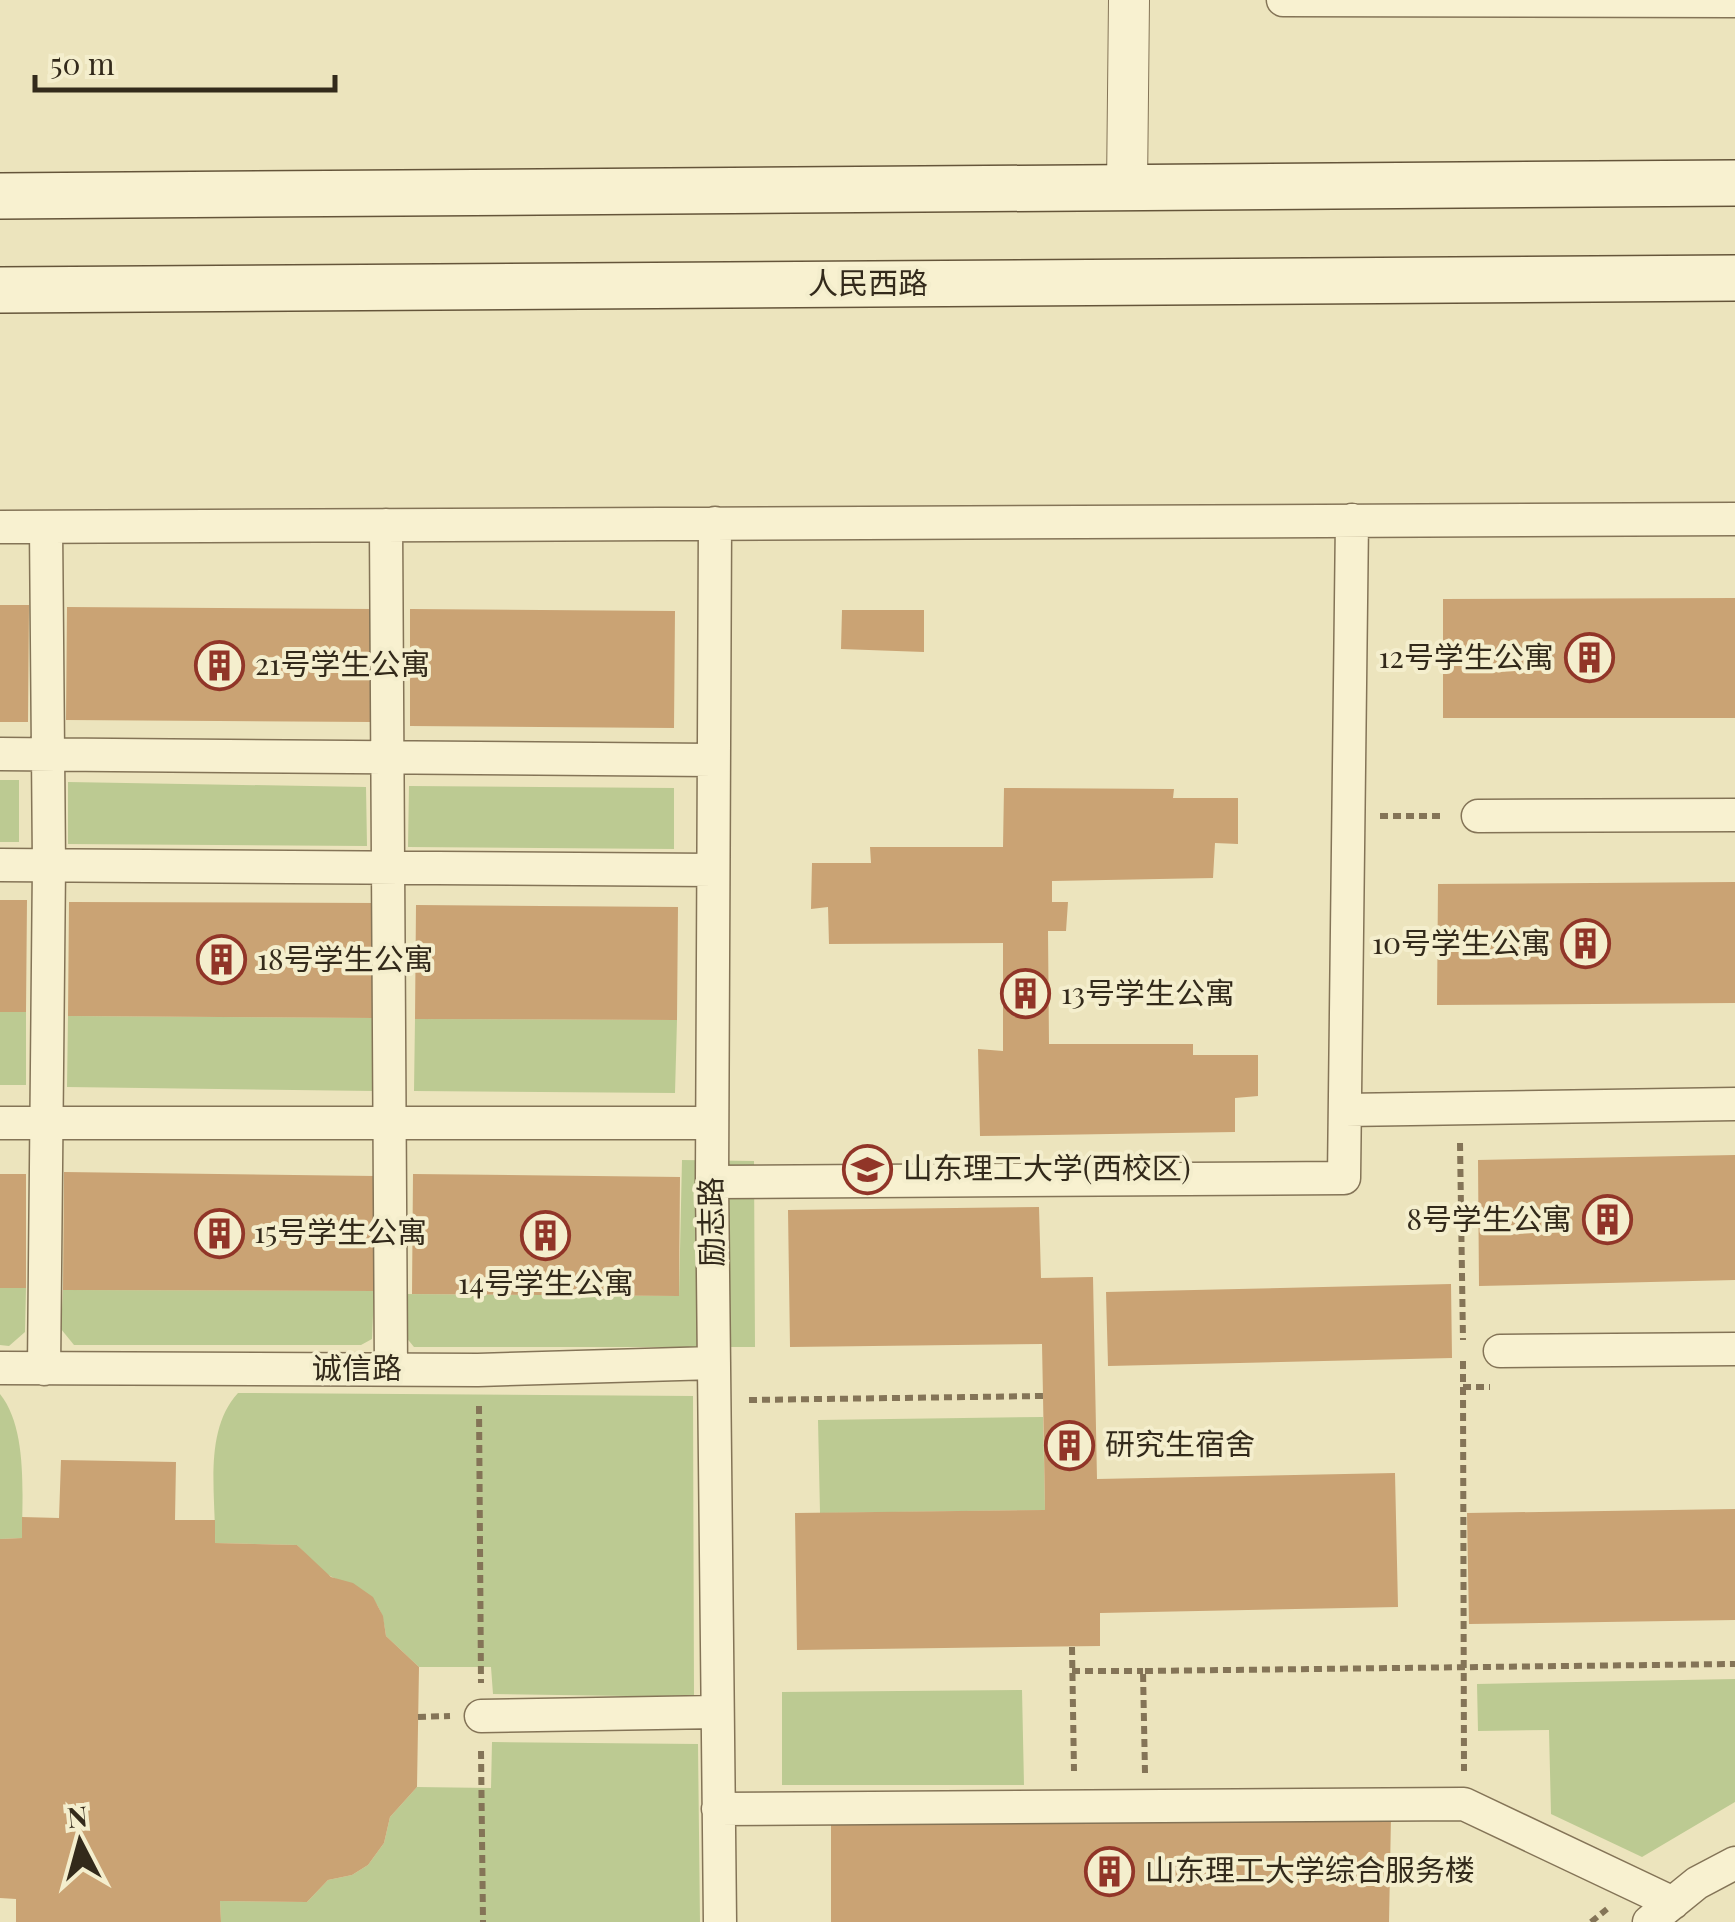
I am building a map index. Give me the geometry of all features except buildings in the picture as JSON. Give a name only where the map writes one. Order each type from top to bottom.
[{"type":"main road","points":[[0,196],[1735,184]]},
{"type":"main road","name":"人民西路","points":[[0,290],[1735,278]]},
{"type":"street","points":[[1127,188],[1129,0]]},
{"type":"street","points":[[1282,0],[1735,1]]},
{"type":"street","points":[[0,527],[1735,518]]},
{"type":"street","points":[[712,1182],[1344,1178],[1352,520]]},
{"type":"street","name":"励志路","points":[[716,523],[712,1182],[720,1922]]},
{"type":"street","points":[[386,524],[391,1370]]},
{"type":"street","points":[[44,1368],[49,865],[46,527]]},
{"type":"street","points":[[0,754],[712,760]]},
{"type":"street","points":[[1478,816],[1735,815]]},
{"type":"street","points":[[0,864],[713,870]]},
{"type":"street","points":[[1345,1110],[1735,1104]]},
{"type":"street","points":[[0,1123],[712,1123]]},
{"type":"street","points":[[1500,1351],[1735,1349]]},
{"type":"street","name":"诚信路","points":[[0,1368],[478,1370],[714,1364]]},
{"type":"street","points":[[481,1716],[716,1712]]},
{"type":"street","points":[[718,1809],[1464,1804],[1661,1912],[1735,1862]]},
{"type":"path","points":[[1349,816],[1478,816]]},
{"type":"path","points":[[1460,1132],[1463,1350],[1500,1351]]},
{"type":"path","points":[[478,1370],[483,1922]]},
{"type":"path","points":[[1463,1387],[1464,1804]]},
{"type":"path","points":[[714,1400],[1043,1396]]},
{"type":"path","points":[[1072,1647],[1075,1808]]},
{"type":"path","points":[[1072,1672],[1735,1664]]},
{"type":"path","points":[[1142,1672],[1146,1808]]},
{"type":"green space","points":[[0,780],[19,780],[19,842],[0,842]]},
{"type":"green space","points":[[68,782],[366,787],[367,846],[68,844]]},
{"type":"green space","points":[[409,786],[674,788],[674,849],[408,847]]},
{"type":"green space","points":[[0,1012],[26,1012],[26,1085],[0,1085]]},
{"type":"green space","points":[[68,1016],[375,1018],[374,1091],[67,1087]]},
{"type":"green space","points":[[415,1019],[677,1020],[675,1093],[414,1091]]},
{"type":"green space","points":[[682,1160],[754,1161],[755,1347],[414,1347],[405,1336],[404,1294],[679,1296]]},
{"type":"green space","points":[[0,1288],[26,1288],[25,1332],[9,1346],[0,1345]]},
{"type":"green space","points":[[63,1290],[374,1291],[372,1339],[361,1345],[74,1345],[61,1329]]},
{"type":"green space","points":[[238,1393],[693,1396],[694,1697],[493,1694],[491,1667],[419,1667],[386,1636],[380,1611],[369,1596],[327,1574],[297,1545],[215,1543],[216,1445],[227,1408]]},
{"type":"green space","points":[[0,1394],[9,1408],[19,1444],[22,1538],[0,1539]]},
{"type":"green space","points":[[1043,1417],[1045,1510],[820,1513],[818,1420]]},
{"type":"green space","points":[[1735,1679],[1735,1802],[1642,1857],[1551,1814],[1549,1730],[1478,1731],[1477,1684]]},
{"type":"green space","points":[[1022,1690],[1024,1785],[782,1785],[782,1692]]},
{"type":"green space","points":[[492,1742],[698,1744],[700,1922],[221,1922],[220,1901],[307,1902],[328,1880],[352,1875],[368,1865],[384,1843],[390,1817],[417,1787],[491,1788]]},
{"type":"place","name":"12号学生公寓","points":[[1589,658]]},
{"type":"place","name":"21号学生公寓","points":[[220,665]]},
{"type":"place","name":"10号学生公寓","points":[[1586,944]]},
{"type":"place","name":"18号学生公寓","points":[[222,960]]},
{"type":"place","name":"13号学生公寓","points":[[1026,994]]},
{"type":"place","name":"山东理工大学(西校区)","points":[[868,1169]]},
{"type":"place","name":"8号学生公寓","points":[[1607,1220]]},
{"type":"place","name":"15号学生公寓","points":[[219,1233]]},
{"type":"place","name":"14号学生公寓","points":[[546,1235]]},
{"type":"place","name":"研究生宿舍","points":[[1070,1445]]},
{"type":"place","name":"山东理工大学综合服务楼","points":[[1110,1871]]}]
